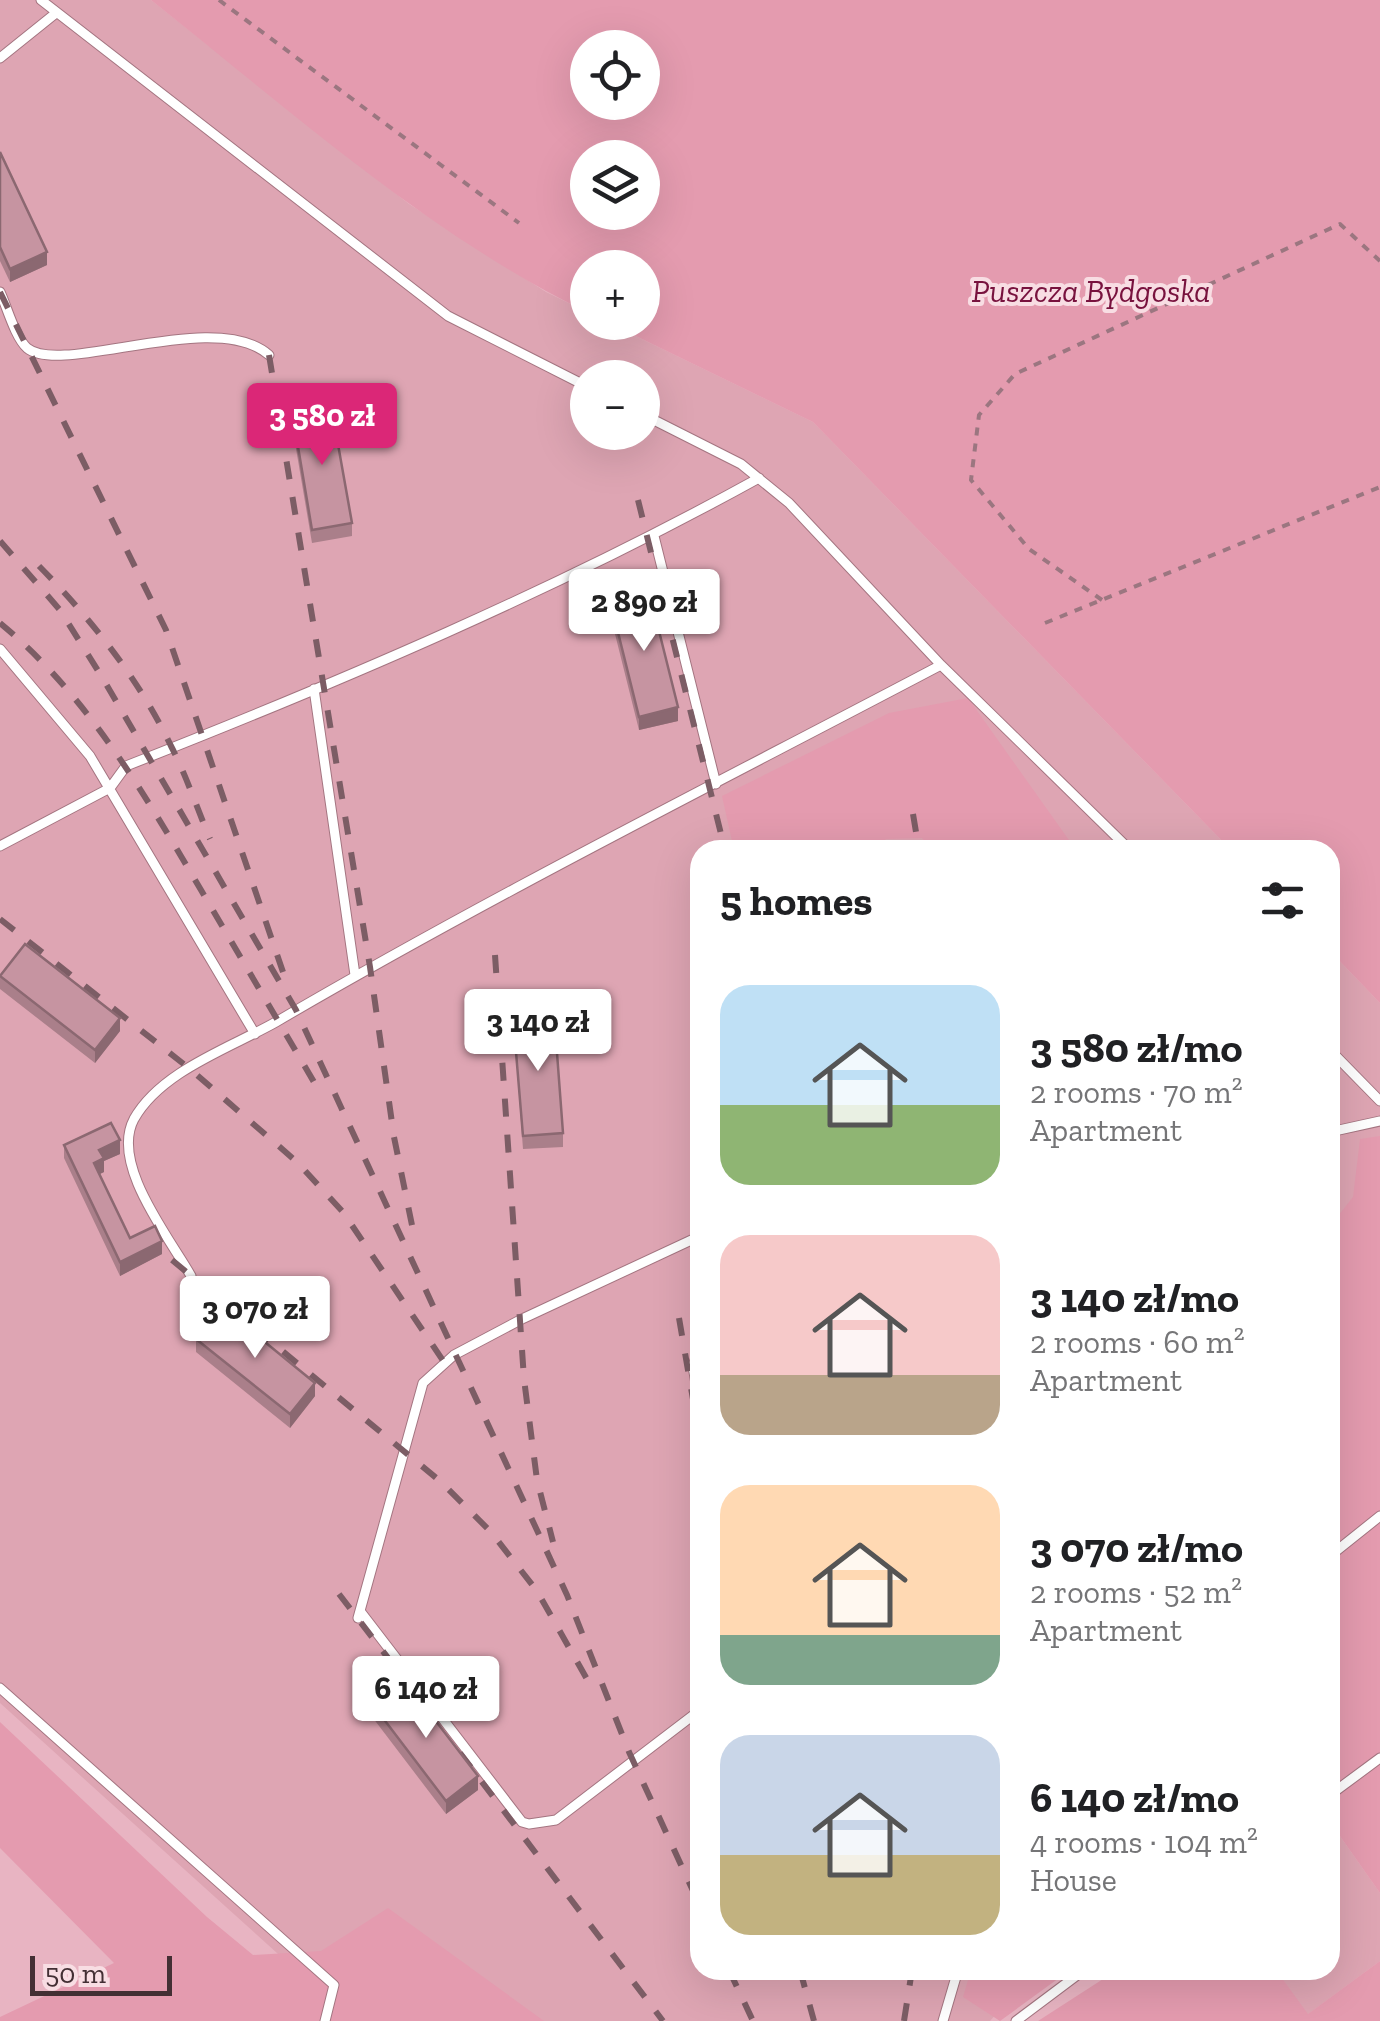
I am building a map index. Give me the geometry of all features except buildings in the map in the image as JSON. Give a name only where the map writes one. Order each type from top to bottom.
[{"type":"lane","points":[[41,0],[448,316],[570,378]]},
{"type":"lane","points":[[0,58],[56,13]]},
{"type":"lane","points":[[0,292],[25,347],[46,357],[219,338],[248,341],[269,355]]},
{"type":"lane","points":[[660,423],[741,464],[788,502],[941,665],[1120,840]]},
{"type":"lane","points":[[0,846],[110,788],[126,766],[314,689],[654,536],[759,478]]},
{"type":"lane","points":[[654,536],[716,784]]},
{"type":"lane","points":[[0,648],[90,756],[255,1034]]},
{"type":"lane","points":[[192,1276],[129,1161],[130,1132],[146,1104],[175,1079],[355,975],[941,665]]},
{"type":"lane","points":[[314,689],[355,975]]},
{"type":"lane","points":[[1340,1060],[1380,1101]]},
{"type":"lane","points":[[1340,1130],[1380,1121]]},
{"type":"lane","points":[[690,1241],[522,1318],[454,1355],[423,1382],[359,1614],[522,1822],[556,1820],[690,1718]]},
{"type":"lane","points":[[1340,1548],[1380,1516]]},
{"type":"lane","points":[[0,1688],[334,1985],[325,2021]]},
{"type":"lane","points":[[1340,1788],[1380,1758]]},
{"type":"lane","points":[[943,2021],[955,1980]]},
{"type":"lane","points":[[1016,2021],[1071,1980]]},
{"type":"path","points":[[219,0],[519,223]]},
{"type":"path","points":[[1102,600],[1028,550],[971,480],[979,415],[1015,374],[1340,224],[1380,260]]},
{"type":"path","points":[[1045,622],[1380,487]]},
{"type":"shaded area","points":[[0,0],[151,0],[409,204],[570,304],[570,340],[644,340],[813,422],[1221,840],[690,840],[690,1980],[1027,1980],[990,2021],[312,2021],[319,1991],[0,1703]]},
{"type":"shaded area","points":[[1340,961],[1380,1003],[1380,1588],[1340,1632]]},
{"type":"shaded area","points":[[1340,1836],[1380,1893],[1380,1961],[1307,2015],[1283,1980],[1340,1980]]},
{"type":"green space","name":"Puszcza Bydgoska","points":[[151,0],[1380,0],[1380,1003],[1340,961],[1340,840],[1221,840],[813,422],[644,340],[660,340],[660,250],[570,250],[570,303],[471,246],[361,168]]},
{"type":"green space","points":[[968,698],[1069,840],[732,840],[722,796],[889,713]]},
{"type":"green space","points":[[1380,1136],[1380,1893],[1340,1836],[1340,1213],[1353,1197],[1360,1139]]},
{"type":"green space","points":[[0,1722],[207,1917],[253,1955],[321,1951],[388,1908],[544,2021],[0,2021],[0,2017],[114,1963],[0,1848]]},
{"type":"green space","points":[[1380,1961],[1380,2021],[1038,2021],[1102,1980],[1283,1980],[1308,2014]]},
{"type":"green space","points":[[968,1980],[1056,1980],[1000,2021],[963,1997]]},
{"type":"railway","points":[[0,292],[166,630],[283,972]]},
{"type":"railway","points":[[269,355],[370,967],[394,1137],[415,1240]]},
{"type":"railway","points":[[638,500],[723,840]]},
{"type":"railway","points":[[0,541],[60,610],[296,1010],[567,1595],[629,1752],[690,1884]]},
{"type":"railway","points":[[39,566],[95,629],[144,697],[176,757],[210,839]]},
{"type":"railway","points":[[0,623],[60,681],[112,747],[158,817],[321,1094]]},
{"type":"railway","points":[[913,814],[917,840]]},
{"type":"railway","points":[[0,919],[190,1069],[297,1162],[343,1212],[450,1371]]},
{"type":"railway","points":[[495,955],[524,1379],[537,1480],[553,1542]]},
{"type":"railway","points":[[172,1260],[440,1481],[491,1532],[537,1591],[592,1688]]},
{"type":"railway","points":[[679,1318],[690,1382]]},
{"type":"railway","points":[[339,1594],[421,1701]]},
{"type":"railway","points":[[460,1753],[663,2021]]},
{"type":"railway","points":[[734,1980],[753,2021]]},
{"type":"railway","points":[[803,1980],[814,2021]]},
{"type":"railway","points":[[904,2021],[910,1980]]}]
